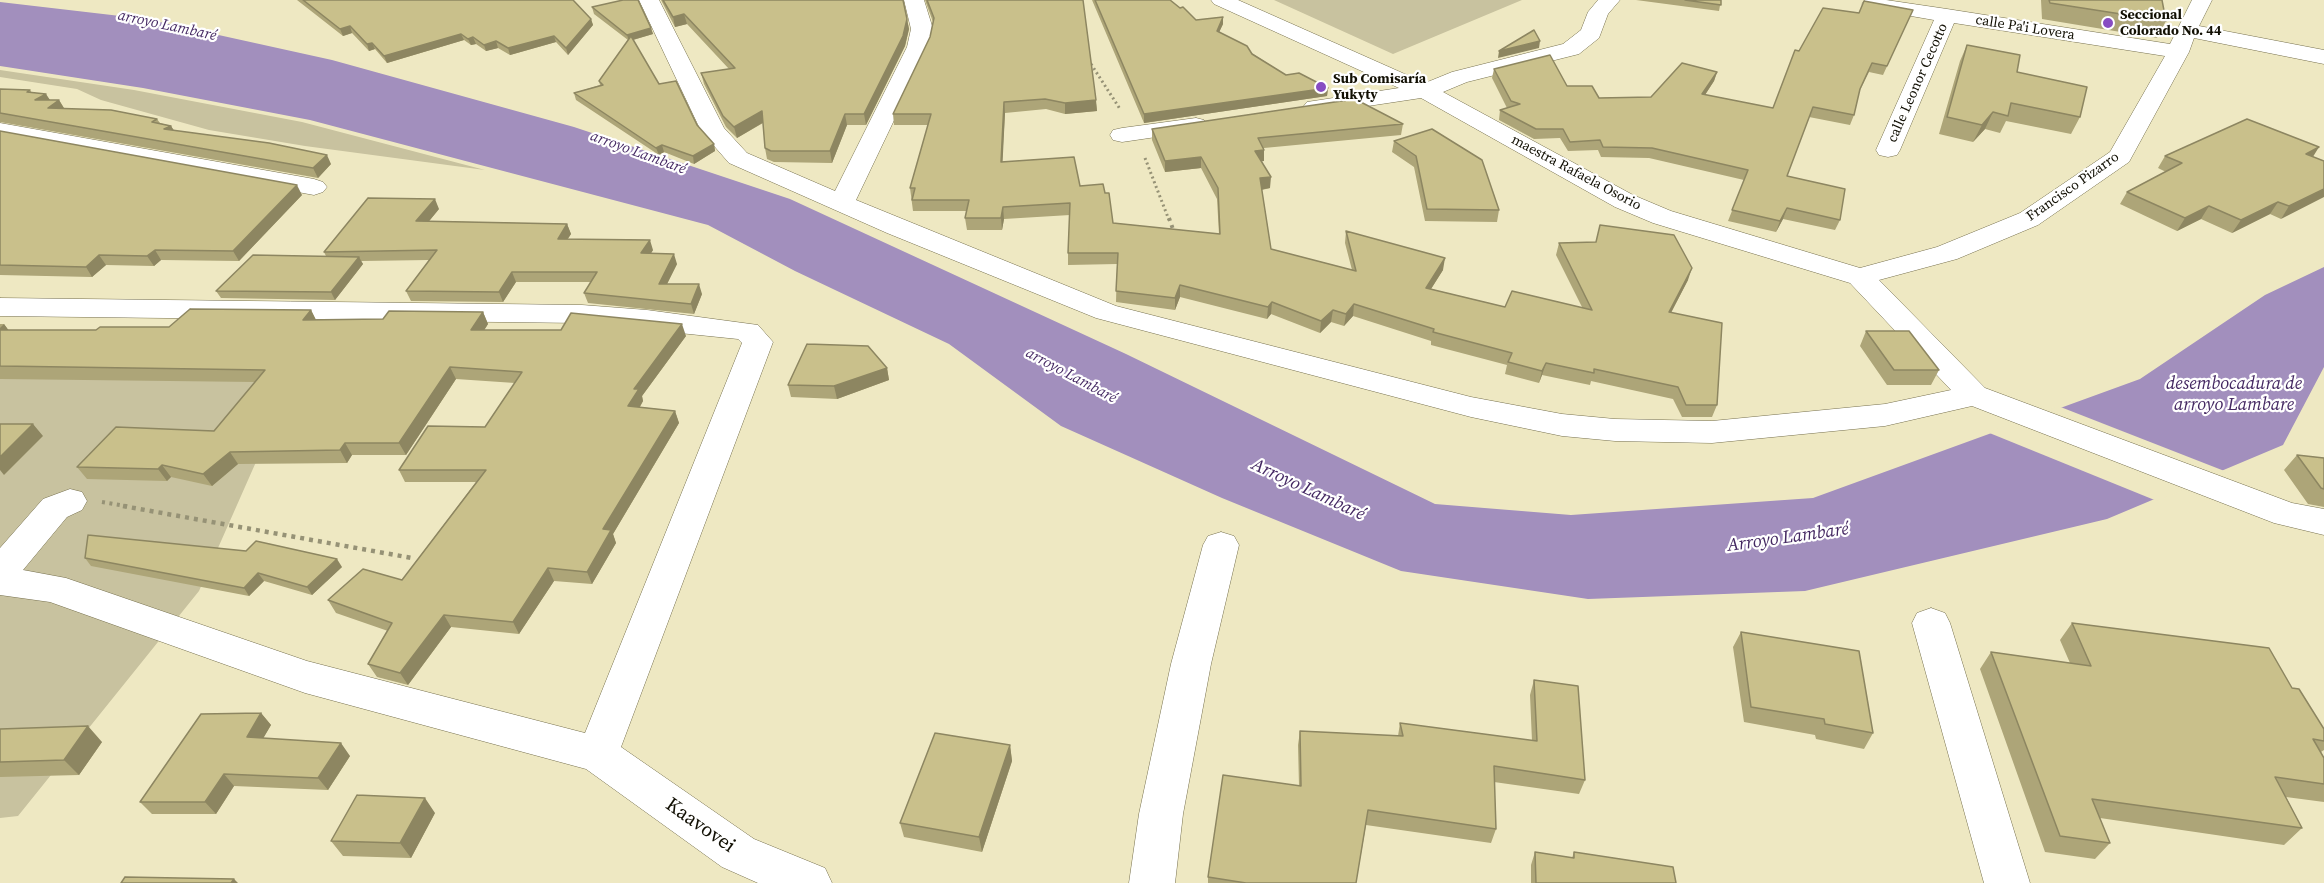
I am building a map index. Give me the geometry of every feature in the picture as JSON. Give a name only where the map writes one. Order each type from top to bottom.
[{"type":"street","points":[[650,0],[713,131],[738,158],[1106,312],[1471,407],[1562,425],[1615,430],[1712,432],[1782,427],[1885,415],[1986,399],[2286,514],[2324,522]]},
{"type":"street","points":[[842,203],[918,47],[921,29],[914,0]]},
{"type":"street","name":"maestra Rafaela Osorio","points":[[1221,0],[1425,91],[1624,201],[1662,217],[1860,277],[1986,399]]},
{"type":"street","points":[[1298,110],[1425,91],[1460,76],[1571,49],[1591,33],[1598,12],[1610,0]]},
{"type":"street","name":"Francisco Pizarro","points":[[1860,277],[1947,254],[2029,219],[2120,157],[2202,0]]},
{"type":"street","name":"calle Pa'i Lovera","points":[[1872,3],[1947,15],[2324,57]]},
{"type":"street","name":"calle Leonor Cecotto","points":[[1888,150],[1947,15]]},
{"type":"street","points":[[1129,134],[1216,122]]},
{"type":"street","points":[[0,130],[314,187]]},
{"type":"street","points":[[0,307],[582,314],[747,331],[758,342],[598,753],[305,677],[53,588],[0,581]]},
{"type":"street","points":[[0,572],[55,508],[70,501]]},
{"type":"street","points":[[1152,883],[1161,814],[1191,664],[1221,545]]},
{"type":"street","points":[[1931,623],[2007,883]]},
{"type":"street","name":"Kaavovei","points":[[598,753],[738,853],[809,883]]},
{"type":"path","points":[[1091,64],[1129,134],[1177,242]]},
{"type":"path","points":[[70,501],[83,499],[412,558]]},
{"type":"shaded area","points":[[1274,0],[1522,0],[1393,54]]},
{"type":"shaded area","points":[[0,70],[134,90],[302,122],[485,170],[305,146],[209,130],[101,100],[77,89],[0,77]]},
{"type":"shaded area","points":[[0,344],[290,385],[199,591],[18,816],[0,818]]},
{"type":"water","name":"desembocadura de arroyo Lambare","points":[[0,2],[146,19],[332,60],[574,127],[790,199],[1126,354],[1435,504],[1571,515],[1813,498],[2140,379],[2265,295],[2324,267],[2324,367],[2283,445],[2107,519],[1805,591],[1588,599],[1401,571],[1222,498],[1061,426],[949,344],[795,271],[708,225],[310,120],[143,88],[0,66]]},
{"type":"pier","points":[[2058,406],[2227,472],[2157,501],[1987,432]]},
{"type":"building","points":[[303,0],[573,0],[591,19],[566,48],[554,36],[508,48],[496,41],[484,45],[473,37],[468,39],[461,34],[384,56],[372,43],[367,44],[350,26],[340,29]]},
{"type":"building","points":[[623,0],[638,0],[651,28],[627,35],[592,7]]},
{"type":"building","points":[[663,0],[903,0],[907,19],[903,36],[864,114],[845,114],[830,151],[771,151],[765,148],[762,111],[734,127],[723,116],[701,73],[735,68],[684,14],[673,17]]},
{"type":"building","points":[[927,0],[1083,0],[1096,100],[1065,103],[1045,99],[1004,102],[1001,162],[1074,157],[1080,186],[1103,184],[1105,193],[1109,193],[1113,223],[1220,234],[1218,188],[1201,157],[1165,161],[1152,129],[1355,99],[1403,124],[1258,138],[1264,150],[1255,151],[1271,177],[1260,178],[1271,249],[1356,271],[1346,231],[1445,258],[1426,288],[1505,307],[1512,291],[1592,310],[1559,243],[1596,242],[1600,225],[1674,235],[1692,268],[1669,312],[1722,323],[1717,405],[1686,405],[1678,387],[1594,369],[1594,373],[1546,363],[1542,371],[1508,362],[1512,353],[1433,332],[1434,329],[1354,304],[1346,314],[1333,310],[1321,321],[1272,302],[1268,307],[1180,285],[1175,298],[1116,291],[1118,253],[1068,253],[1070,203],[1003,207],[1001,218],[965,218],[969,200],[912,200],[915,188],[910,188],[931,114],[893,114],[930,37],[934,18]]},
{"type":"building","points":[[1095,0],[1170,0],[1180,8],[1183,7],[1196,20],[1223,17],[1217,31],[1247,46],[1252,54],[1286,75],[1299,73],[1328,88],[1144,114]]},
{"type":"building","points":[[1685,0],[1721,0],[1721,5]]},
{"type":"building","points":[[2049,0],[2162,0],[2166,21],[2050,3]]},
{"type":"building","points":[[1864,1],[1913,10],[1887,66],[1872,63],[1860,89],[1854,115],[1813,107],[1787,176],[1845,189],[1840,220],[1787,208],[1780,221],[1732,210],[1748,170],[1652,148],[1603,147],[1600,140],[1570,142],[1563,129],[1536,129],[1500,110],[1520,104],[1511,101],[1494,69],[1550,55],[1567,86],[1592,86],[1599,98],[1651,97],[1682,63],[1717,72],[1702,94],[1773,108],[1795,50],[1799,51],[1823,8],[1859,13]]},
{"type":"building","points":[[1534,30],[1540,41],[1499,51]]},
{"type":"building","points":[[631,36],[659,84],[676,81],[697,125],[714,144],[693,156],[662,145],[656,148],[574,93],[603,85],[599,81]]},
{"type":"building","points":[[1967,45],[2020,55],[2017,72],[2087,87],[2080,117],[2011,103],[2008,116],[1993,112],[1982,125],[1947,117]]},
{"type":"building","points":[[0,89],[30,90],[27,92],[46,94],[35,100],[59,100],[48,108],[111,110],[157,119],[152,122],[171,126],[164,129],[269,143],[327,155],[313,168],[0,113]]},
{"type":"building","points":[[2247,119],[2319,147],[2306,154],[2324,161],[2324,189],[2289,206],[2278,202],[2241,220],[2209,206],[2185,218],[2127,192],[2182,163],[2165,156]]},
{"type":"building","points":[[1432,129],[1482,160],[1499,210],[1427,209],[1416,156],[1394,141]]},
{"type":"building","points":[[0,131],[297,185],[233,251],[155,250],[147,256],[99,255],[86,267],[0,265]]},
{"type":"building","points":[[368,198],[435,199],[416,221],[567,224],[558,239],[650,240],[641,253],[674,254],[659,284],[699,284],[691,304],[584,293],[597,272],[512,272],[499,292],[406,291],[437,250],[324,252]]},
{"type":"building","points":[[253,255],[359,257],[331,292],[216,291]]},
{"type":"building","points":[[190,309],[311,310],[303,320],[383,319],[389,311],[483,312],[471,330],[561,330],[571,313],[682,324],[634,389],[639,389],[628,406],[675,411],[603,529],[611,530],[587,572],[548,568],[513,622],[444,615],[400,673],[368,664],[392,623],[328,600],[363,569],[402,580],[486,470],[399,470],[428,426],[485,427],[522,372],[450,367],[399,443],[345,443],[340,450],[230,452],[203,474],[162,465],[158,469],[77,467],[116,427],[214,431],[265,370],[0,366],[0,330],[169,327]]},
{"type":"building","points":[[1866,331],[1909,331],[1939,370],[1894,370]]},
{"type":"building","points":[[807,344],[868,346],[887,368],[834,386],[788,385]]},
{"type":"building","points":[[0,424],[33,424],[0,457]]},
{"type":"building","points":[[2297,455],[2324,458],[2324,489],[2321,488]]},
{"type":"building","points":[[88,535],[246,551],[256,541],[337,559],[307,587],[258,573],[244,588],[85,558]]},
{"type":"building","points":[[2072,623],[2269,648],[2292,688],[2299,689],[2324,729],[2324,741],[2313,739],[2324,758],[2324,784],[2275,777],[2302,828],[2092,799],[2110,843],[2060,836],[1991,652],[2091,666]]},
{"type":"building","points":[[1741,632],[1859,651],[1873,733],[1825,724],[1824,719],[1751,707]]},
{"type":"building","points":[[1534,680],[1578,686],[1585,780],[1494,766],[1496,829],[1368,810],[1356,883],[1246,883],[1208,877],[1223,775],[1301,786],[1300,731],[1403,736],[1400,723],[1537,741]]},
{"type":"building","points":[[261,713],[247,737],[341,743],[318,778],[224,774],[205,802],[140,802],[201,714]]},
{"type":"building","points":[[88,726],[64,760],[0,762],[0,729]]},
{"type":"building","points":[[935,733],[1010,745],[979,837],[900,823]]},
{"type":"building","points":[[357,795],[425,798],[400,843],[331,841]]},
{"type":"building","points":[[1535,852],[1574,858],[1574,852],[1673,867],[1676,883],[1536,883]]},
{"type":"building","points":[[125,877],[234,879],[231,883],[121,883]]},
{"type":"place","name":"Seccional Colorado No. 44","points":[[2108,23]]},
{"type":"place","name":"Sub Comisaría Yukyty","points":[[1321,87]]},
{"type":"water label","name":"arroyo Lambaré","points":[[167,26]]},
{"type":"water label","name":"arroyo Lambaré","points":[[638,153]]},
{"type":"water label","name":"arroyo Lambaré","points":[[1071,376]]},
{"type":"water label","name":"Arroyo Lambaré","points":[[1308,490]]},
{"type":"water label","name":"Arroyo Lambaré","points":[[1788,538]]}]
